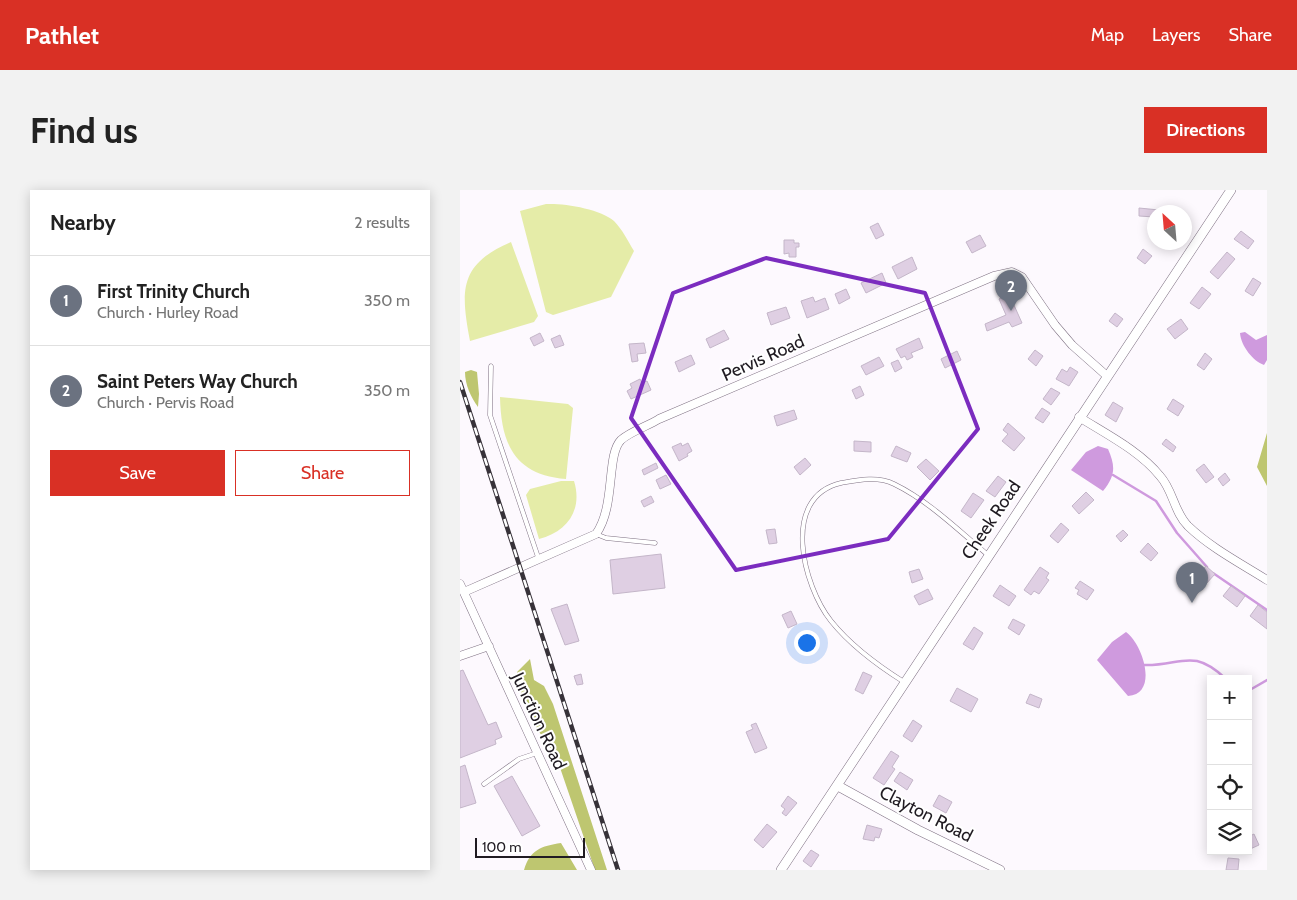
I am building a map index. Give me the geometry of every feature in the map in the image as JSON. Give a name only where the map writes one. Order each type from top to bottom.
[{"type":"street","name":"Cheek Road","points":[[781,870],[1231,190]]},
{"type":"street","name":"Pervis Road","points":[[596,534],[610,502],[616,448],[624,438],[659,419],[1000,274],[1012,272],[1022,277],[1055,325],[1072,345],[1107,376]]},
{"type":"street","points":[[1079,417],[1142,459],[1159,474],[1168,486],[1186,523],[1202,539],[1267,580]]},
{"type":"street","points":[[464,592],[596,534]]},
{"type":"street","name":"Junction Road","points":[[460,584],[591,870]]},
{"type":"street","points":[[460,656],[489,646]]},
{"type":"street","name":"Clayton Road","points":[[838,786],[918,830],[1000,870]]},
{"type":"lane","points":[[492,366],[490,415],[539,560]]},
{"type":"lane","points":[[904,682],[876,664],[853,644],[832,623],[822,608],[808,574],[802,535],[802,526],[811,501],[826,488],[854,480],[877,480],[893,483],[916,496],[988,555]]},
{"type":"lane","points":[[596,534],[606,538],[655,543]]},
{"type":"lane","points":[[484,784],[519,759],[537,753]]},
{"type":"highlighted area","points":[[766,258],[925,293],[978,429],[888,539],[736,570],[631,418],[673,293]]},
{"type":"green space","points":[[546,204],[592,210],[614,221],[622,231],[634,251],[611,297],[553,315],[546,312],[520,211]]},
{"type":"green space","points":[[511,242],[538,316],[534,322],[470,341],[465,307],[465,293],[468,280],[473,269],[482,259],[494,250]]},
{"type":"green space","points":[[471,370],[477,372],[478,407],[466,382],[465,372]]},
{"type":"green space","points":[[500,397],[568,404],[573,408],[566,479],[534,471],[514,454],[503,429]]},
{"type":"green space","points":[[1267,433],[1267,486],[1257,467]]},
{"type":"green space","points":[[561,481],[574,481],[576,501],[574,510],[565,525],[558,531],[539,539],[526,495],[530,489]]},
{"type":"green space","points":[[530,659],[534,680],[544,686],[553,704],[607,870],[595,870],[555,753],[542,737],[525,704],[517,672]]},
{"type":"green space","points":[[561,843],[577,870],[524,870],[526,863],[537,850]]},
{"type":"shaded area","points":[[1245,332],[1256,340],[1267,335],[1267,360],[1264,365],[1256,360],[1245,348],[1240,333]]},
{"type":"shaded area","points":[[1098,446],[1108,449],[1113,466],[1110,481],[1103,491],[1071,470],[1086,452]]},
{"type":"shaded area","points":[[1126,632],[1138,647],[1145,668],[1143,687],[1138,693],[1128,696],[1097,660],[1112,642]]},
{"type":"building","points":[[1139,208],[1147,209],[1147,217],[1139,216]]},
{"type":"building","points":[[878,223],[884,235],[876,239],[870,227]]},
{"type":"building","points":[[1241,231],[1254,241],[1248,249],[1234,239]]},
{"type":"building","points":[[980,235],[986,246],[972,253],[966,242]]},
{"type":"building","points":[[784,240],[794,240],[794,243],[799,243],[799,247],[796,247],[796,257],[789,257],[789,253],[784,254]]},
{"type":"building","points":[[1143,249],[1152,256],[1145,264],[1137,258]]},
{"type":"building","points":[[1227,252],[1235,259],[1218,279],[1210,272]]},
{"type":"building","points":[[912,257],[917,269],[898,279],[892,267]]},
{"type":"building","points":[[882,273],[886,283],[866,293],[861,283]]},
{"type":"building","points":[[1253,278],[1261,283],[1253,296],[1245,291]]},
{"type":"building","points":[[1202,287],[1211,294],[1199,309],[1190,303]]},
{"type":"building","points":[[846,289],[850,298],[839,304],[835,294]]},
{"type":"building","points":[[1009,294],[1022,323],[1012,327],[1009,322],[987,331],[985,324],[1006,315],[999,299]]},
{"type":"building","points":[[813,297],[815,302],[825,298],[829,309],[807,318],[801,301]]},
{"type":"building","points":[[786,307],[790,318],[771,325],[767,313]]},
{"type":"building","points":[[1115,313],[1123,319],[1117,327],[1109,321]]},
{"type":"building","points":[[1181,319],[1188,329],[1175,339],[1167,329]]},
{"type":"building","points":[[724,330],[729,339],[710,348],[706,339]]},
{"type":"building","points":[[540,333],[544,341],[534,346],[530,338]]},
{"type":"building","points":[[560,335],[564,345],[555,348],[551,339]]},
{"type":"building","points":[[919,338],[923,348],[911,353],[913,357],[907,360],[905,356],[901,358],[896,349]]},
{"type":"building","points":[[644,343],[646,353],[637,354],[638,361],[632,362],[629,344]]},
{"type":"building","points":[[1035,350],[1043,356],[1036,366],[1028,359]]},
{"type":"building","points":[[957,351],[961,360],[945,368],[941,359]]},
{"type":"building","points":[[1205,353],[1212,359],[1204,370],[1197,365]]},
{"type":"building","points":[[691,355],[695,364],[679,372],[675,362]]},
{"type":"building","points":[[879,357],[884,366],[866,375],[861,366]]},
{"type":"building","points":[[898,360],[902,368],[895,372],[891,363]]},
{"type":"building","points":[[1070,367],[1078,372],[1069,386],[1056,379],[1062,369],[1067,372]]},
{"type":"building","points":[[640,379],[642,383],[647,381],[651,390],[631,399],[627,391],[632,388],[630,384]]},
{"type":"building","points":[[860,386],[864,395],[856,399],[852,390]]},
{"type":"building","points":[[1051,388],[1060,393],[1051,405],[1043,399]]},
{"type":"building","points":[[1173,399],[1184,406],[1178,416],[1167,409]]},
{"type":"building","points":[[1113,402],[1123,408],[1116,422],[1105,415]]},
{"type":"building","points":[[1042,408],[1050,413],[1043,423],[1035,418]]},
{"type":"building","points":[[794,410],[797,419],[777,426],[774,416]]},
{"type":"building","points":[[1008,423],[1025,438],[1014,451],[1002,441],[1008,434],[1003,430]]},
{"type":"building","points":[[1166,439],[1176,447],[1173,452],[1162,444]]},
{"type":"building","points":[[854,441],[871,442],[871,452],[854,451]]},
{"type":"building","points":[[681,443],[682,446],[688,443],[692,451],[687,454],[688,456],[679,461],[672,447]]},
{"type":"building","points":[[896,446],[911,453],[907,462],[891,456]]},
{"type":"building","points":[[805,458],[811,465],[800,475],[794,467]]},
{"type":"building","points":[[926,459],[939,471],[930,480],[917,467]]},
{"type":"building","points":[[656,463],[658,468],[644,475],[642,470]]},
{"type":"building","points":[[1204,464],[1214,477],[1206,483],[1196,470]]},
{"type":"building","points":[[1225,473],[1230,480],[1223,486],[1218,479]]},
{"type":"building","points":[[666,475],[671,484],[660,489],[656,480]]},
{"type":"building","points":[[998,476],[1006,482],[995,497],[986,491]]},
{"type":"building","points":[[1086,492],[1094,500],[1079,514],[1072,506]]},
{"type":"building","points":[[973,493],[984,500],[971,518],[961,511]]},
{"type":"building","points":[[651,496],[654,502],[644,507],[641,501]]},
{"type":"building","points":[[1061,523],[1069,530],[1058,543],[1050,536]]},
{"type":"building","points":[[775,529],[777,543],[769,544],[766,530]]},
{"type":"building","points":[[1123,530],[1128,535],[1121,542],[1116,536]]},
{"type":"building","points":[[1148,543],[1158,553],[1151,561],[1140,552]]},
{"type":"building","points":[[661,554],[665,588],[613,594],[610,560]]},
{"type":"building","points":[[1206,566],[1215,574],[1196,595],[1188,587],[1191,583],[1189,581],[1193,576],[1195,578]]},
{"type":"building","points":[[1040,567],[1049,573],[1046,578],[1049,580],[1039,594],[1034,591],[1031,595],[1024,590]]},
{"type":"building","points":[[919,569],[923,579],[912,583],[909,572]]},
{"type":"building","points":[[1080,581],[1094,590],[1087,600],[1077,594],[1079,590],[1075,588]]},
{"type":"building","points":[[1000,585],[1016,596],[1009,606],[993,596]]},
{"type":"building","points":[[1231,586],[1245,596],[1237,607],[1223,596]]},
{"type":"building","points":[[928,589],[933,599],[919,605],[914,596]]},
{"type":"building","points":[[567,604],[579,641],[565,645],[551,609]]},
{"type":"building","points":[[1258,605],[1267,612],[1267,629],[1250,616]]},
{"type":"building","points":[[791,611],[797,624],[788,628],[782,615]]},
{"type":"building","points":[[1013,619],[1025,625],[1019,635],[1008,628]]},
{"type":"building","points":[[974,627],[983,633],[973,650],[963,644]]},
{"type":"building","points":[[803,632],[813,644],[805,650],[796,638]]},
{"type":"building","points":[[463,670],[488,725],[496,722],[502,737],[495,740],[496,744],[460,758],[460,671]]},
{"type":"building","points":[[863,672],[872,676],[863,694],[855,690]]},
{"type":"building","points":[[581,674],[583,684],[577,685],[574,676]]},
{"type":"building","points":[[957,688],[978,699],[971,712],[950,701]]},
{"type":"building","points":[[1030,694],[1042,699],[1039,708],[1026,703]]},
{"type":"building","points":[[913,720],[922,726],[912,742],[903,736]]},
{"type":"building","points":[[756,723],[767,748],[755,753],[746,732],[753,729],[751,725]]},
{"type":"building","points":[[891,751],[899,756],[892,767],[895,769],[884,785],[873,778]]},
{"type":"building","points":[[465,765],[476,803],[460,808],[460,767]]},
{"type":"building","points":[[900,772],[913,780],[907,790],[894,781]]},
{"type":"building","points":[[512,776],[540,826],[522,836],[494,786]]},
{"type":"building","points":[[939,795],[952,802],[946,813],[933,806]]},
{"type":"building","points":[[788,796],[797,803],[786,816],[782,813],[785,809],[781,806]]},
{"type":"building","points":[[767,824],[777,832],[763,848],[754,840]]},
{"type":"building","points":[[867,825],[882,829],[879,838],[875,837],[874,841],[863,839]]},
{"type":"building","points":[[1254,834],[1259,845],[1252,848],[1252,835]]},
{"type":"building","points":[[811,850],[819,855],[811,867],[803,861]]},
{"type":"building","points":[[1228,858],[1239,859],[1238,870],[1226,870]]},
{"type":"waterway","points":[[1113,475],[1156,501],[1177,533],[1207,567]]},
{"type":"waterway","points":[[1213,573],[1267,610]]},
{"type":"waterway","points":[[1142,665],[1186,660],[1194,661],[1204,663],[1221,675]]},
{"type":"waterway","points":[[1252,689],[1267,680]]},
{"type":"railway","points":[[460,382],[618,870]]},
{"type":"place","name":"Saint Peters Way Church","points":[[1011,311]]},
{"type":"place","name":"First Trinity Church","points":[[1192,603]]}]
